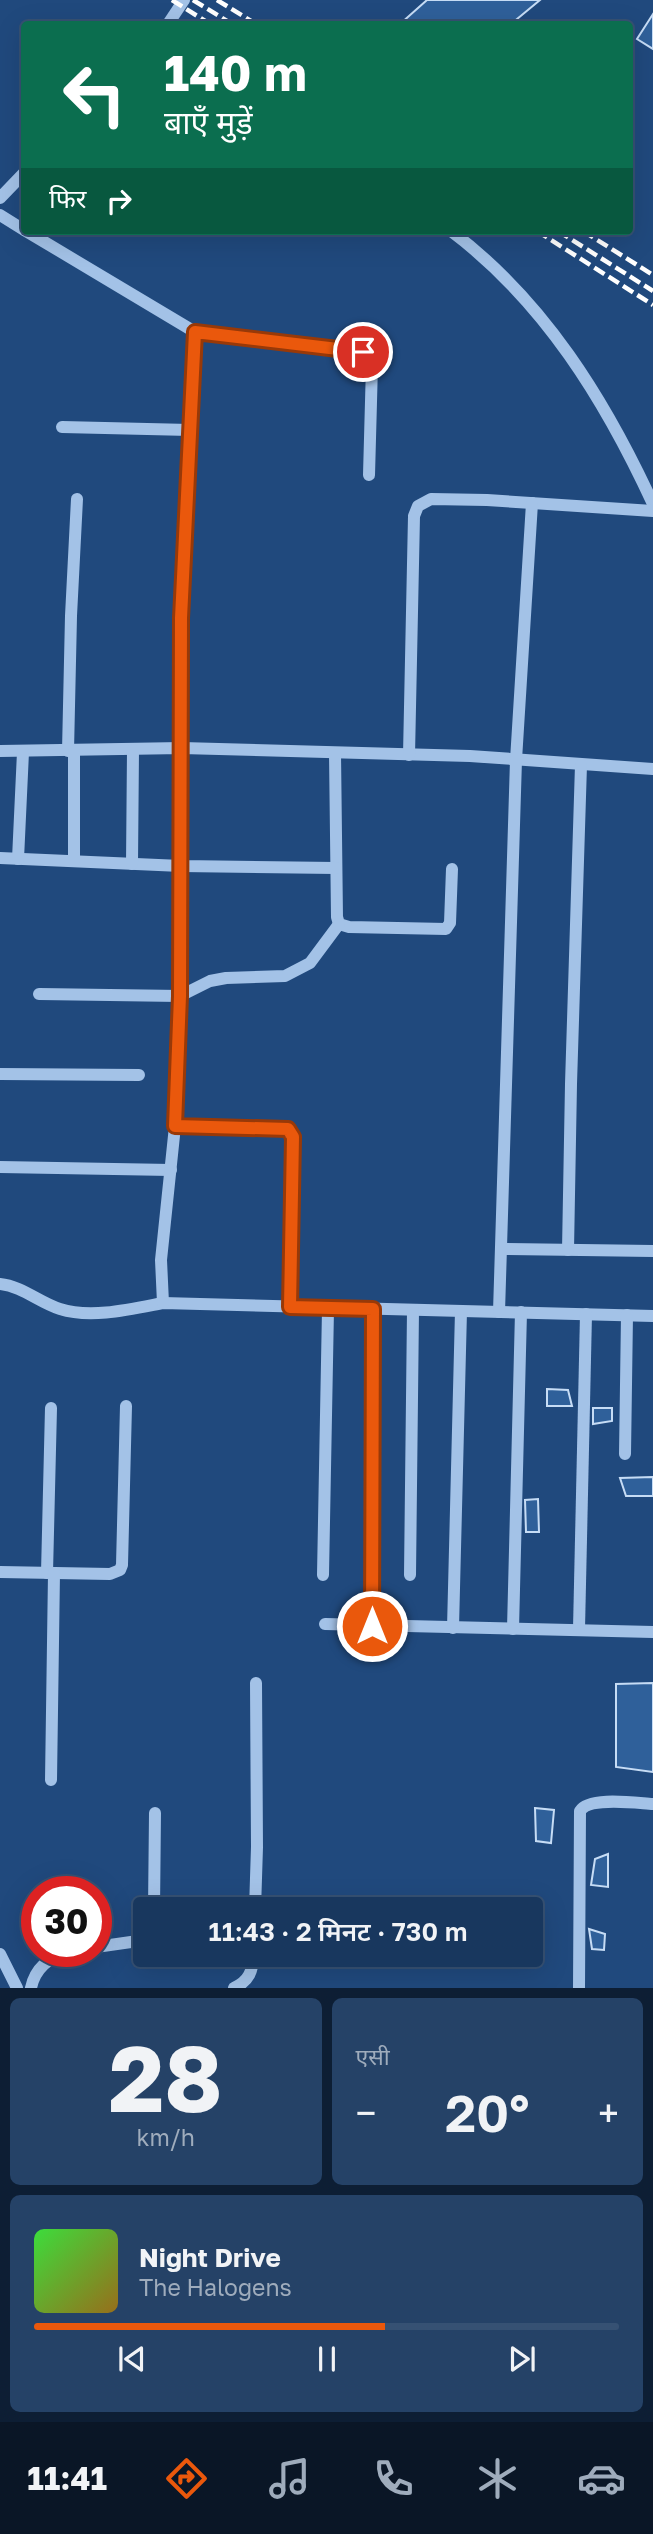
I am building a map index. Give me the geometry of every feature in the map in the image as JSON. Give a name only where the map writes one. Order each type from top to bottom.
[{"type":"street","points":[[170,21],[184,0]]},
{"type":"street","points":[[0,198],[21,176]]},
{"type":"street","points":[[0,215],[21,228]]},
{"type":"street","points":[[33,235],[195,332],[367,355],[372,365],[369,475]]},
{"type":"street","points":[[455,235],[525,298],[581,369],[628,450],[653,504]]},
{"type":"street","points":[[163,1303],[162,1245],[175,1126],[180,996],[181,618],[195,332]]},
{"type":"street","points":[[62,427],[190,430]]},
{"type":"street","points":[[74,861],[71,616],[77,499]]},
{"type":"street","points":[[408,755],[415,510],[424,501],[431,499],[532,503],[653,511]]},
{"type":"street","points":[[499,1312],[516,760],[532,503]]},
{"type":"street","points":[[0,751],[182,748],[470,756],[653,769]]},
{"type":"street","points":[[132,864],[133,750]]},
{"type":"street","points":[[18,859],[23,752]]},
{"type":"street","points":[[335,753],[337,917],[340,923],[349,927],[446,929],[450,923],[452,869]]},
{"type":"street","points":[[568,1250],[582,765]]},
{"type":"street","points":[[0,858],[181,866],[336,868]]},
{"type":"street","points":[[39,994],[180,996],[211,981],[226,978],[285,976],[300,970],[321,950],[340,923]]},
{"type":"street","points":[[0,1074],[139,1075]]},
{"type":"street","points":[[175,1126],[281,1127],[291,1132],[290,1307]]},
{"type":"street","points":[[0,1167],[171,1170]]},
{"type":"street","points":[[501,1249],[653,1251]]},
{"type":"street","points":[[0,1284],[73,1312],[163,1303],[653,1316]]},
{"type":"street","points":[[323,1575],[327,1308]]},
{"type":"street","points":[[372,1626],[373,1309]]},
{"type":"street","points":[[410,1575],[413,1310]]},
{"type":"street","points":[[453,1628],[461,1311]]},
{"type":"street","points":[[513,1629],[521,1312]]},
{"type":"street","points":[[579,1629],[586,1314]]},
{"type":"street","points":[[625,1454],[626,1315]]},
{"type":"street","points":[[0,1572],[110,1574],[120,1570],[126,1406]]},
{"type":"street","points":[[51,1408],[51,1780]]},
{"type":"street","points":[[325,1624],[653,1632]]},
{"type":"street","points":[[255,1897],[256,1683]]},
{"type":"street","points":[[579,1988],[580,1811],[583,1807],[598,1802],[653,1804]]},
{"type":"street","points":[[154,1897],[155,1813]]},
{"type":"street","points":[[112,1945],[133,1942]]},
{"type":"street","points":[[0,1954],[17,1988]]},
{"type":"street","points":[[31,1988],[40,1967]]},
{"type":"street","points":[[234,1988],[247,1981],[251,1967]]},
{"type":"building","points":[[427,0],[540,0],[515,21],[403,21]]},
{"type":"building","points":[[653,14],[653,49],[637,39]]},
{"type":"building","points":[[547,1389],[568,1390],[572,1406],[547,1406]]},
{"type":"building","points":[[593,1408],[612,1408],[612,1421],[593,1424]]},
{"type":"building","points":[[653,1477],[653,1496],[626,1496],[620,1478]]},
{"type":"building","points":[[538,1499],[539,1532],[526,1532],[525,1500]]},
{"type":"building","points":[[653,1683],[653,1772],[616,1767],[616,1684]]},
{"type":"building","points":[[535,1808],[554,1810],[551,1843],[536,1841]]},
{"type":"building","points":[[608,1854],[608,1887],[591,1885],[595,1859]]},
{"type":"building","points":[[589,1929],[605,1934],[604,1950],[592,1949]]},
{"type":"railway","points":[[172,0],[205,21]]},
{"type":"railway","points":[[193,0],[227,21]]},
{"type":"railway","points":[[217,0],[251,21]]},
{"type":"railway","points":[[543,235],[653,305]]},
{"type":"railway","points":[[564,235],[653,291]]},
{"type":"railway","points":[[589,235],[653,275]]},
{"type":"route","points":[[363,352],[219,337],[195,332],[180,650],[180,996],[175,1126],[288,1129],[293,1137],[290,1307],[373,1309],[372,1626]]}]
